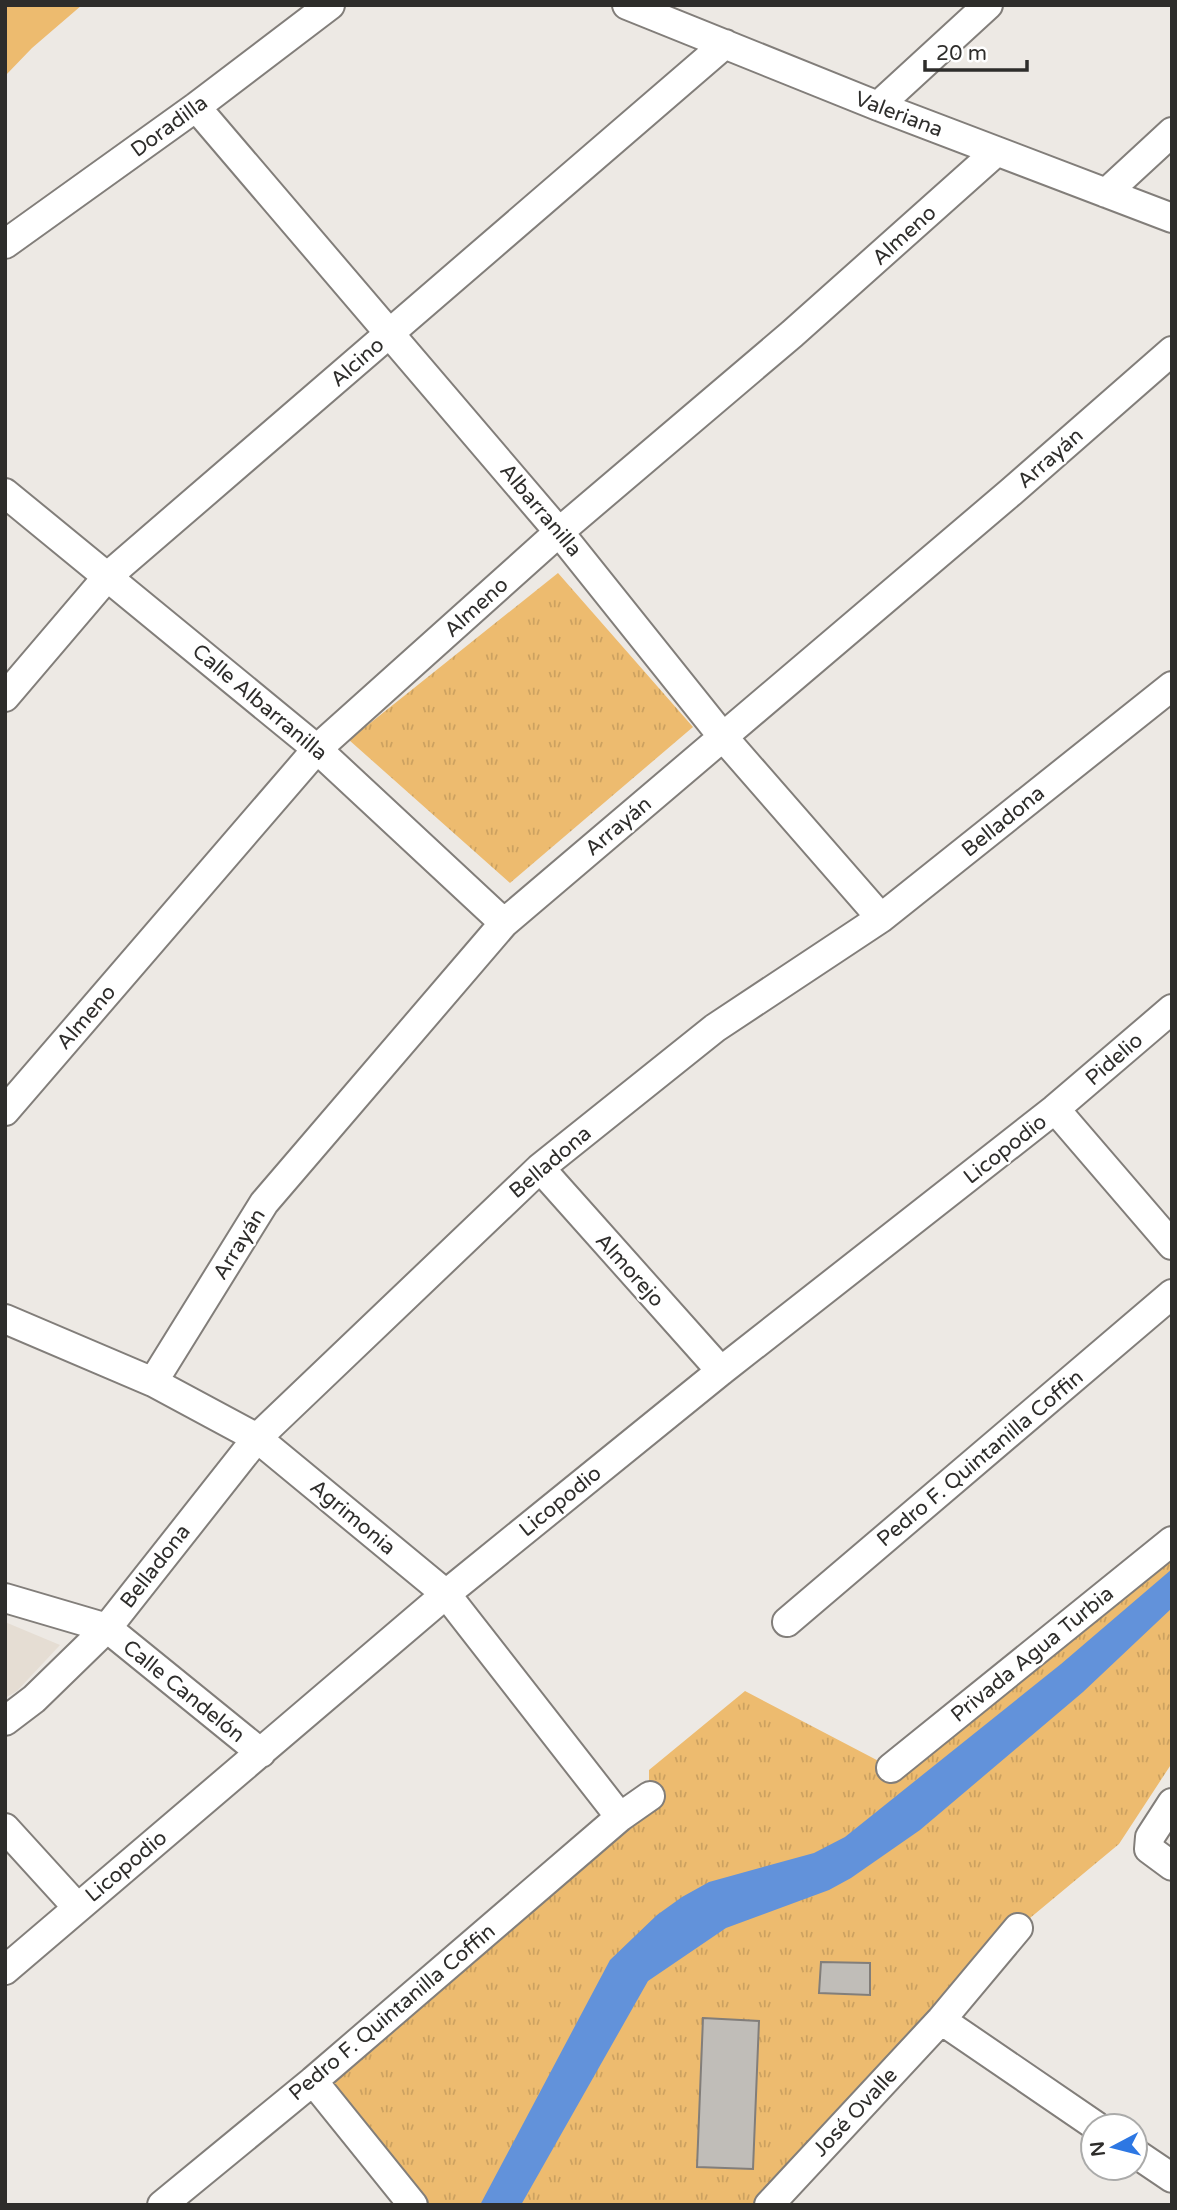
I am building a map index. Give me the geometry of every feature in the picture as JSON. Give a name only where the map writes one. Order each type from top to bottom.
[{"type":"street","name":"Doradilla","points":[[5,244],[196,107],[330,5]]},
{"type":"street","name":"Valeriana","points":[[627,5],[659,10],[725,44],[996,152],[1172,218]]},
{"type":"street","points":[[878,106],[988,5]]},
{"type":"street","name":"Alcino","points":[[5,697],[108,576],[725,44]]},
{"type":"street","name":"Albarranilla","points":[[196,107],[559,531],[723,737],[881,918]]},
{"type":"street","points":[[1106,193],[1172,132]]},
{"type":"street","name":"Almeno","points":[[5,1111],[317,749],[559,531],[792,334],[996,152]]},
{"type":"street","name":"Arrayán","points":[[153,1381],[264,1203],[504,923],[1012,492],[1172,351]]},
{"type":"street","name":"Calle Albarranilla","points":[[5,493],[317,749],[504,923]]},
{"type":"street","name":"Belladona","points":[[5,1721],[34,1699],[107,1628],[257,1438],[540,1168],[715,1028],[881,918],[1172,686]]},
{"type":"street","name":"Pidelio","points":[[1055,1109],[1172,1009]]},
{"type":"street","points":[[1055,1109],[1172,1245]]},
{"type":"street","name":"Licopodio","points":[[5,1970],[446,1594],[721,1371],[1055,1109]]},
{"type":"street","name":"Almorejo","points":[[540,1168],[721,1371]]},
{"type":"street","name":"Pedro F. Quintanilla Coffin","points":[[788,1622],[1172,1294]]},
{"type":"street","name":"Agrimonia","points":[[5,1319],[153,1381],[257,1438],[446,1594],[620,1817]]},
{"type":"street","name":"Privada Agua Turbia","points":[[891,1768],[1172,1541]]},
{"type":"street","points":[[5,1598],[107,1628]]},
{"type":"street","name":"Calle Candelón","points":[[107,1628],[261,1753]]},
{"type":"street","name":"Pedro F. Quintanilla Coffin","points":[[162,2205],[313,2081],[620,1817],[650,1796]]},
{"type":"street","points":[[1172,1803],[1150,1837],[1150,1849],[1172,1866]]},
{"type":"street","points":[[5,1828],[77,1908]]},
{"type":"street","name":"José Ovalle","points":[[769,2205],[941,2020],[1018,1928]]},
{"type":"street","points":[[941,2020],[1079,2114]]},
{"type":"street","points":[[313,2081],[413,2205]]},
{"type":"street","points":[[1149,2162],[1172,2178]]},
{"type":"shaded area","points":[[5,1622],[60,1645],[17,1691],[5,1698]]},
{"type":"green space","points":[[5,5],[82,5],[32,48],[5,76]]},
{"type":"green space","points":[[558,573],[693,727],[510,883],[349,740]]},
{"type":"green space","points":[[1172,1541],[1172,1763],[1119,1844],[1018,1928],[769,2205],[414,2205],[313,2081],[649,1796],[649,1770],[745,1691],[892,1768]]},
{"type":"water","points":[[1172,1569],[1172,1608],[1083,1692],[920,1830],[829,1890],[726,1928],[648,1981],[521,2205],[480,2205],[610,1960],[657,1915],[709,1882],[814,1853],[845,1837],[1061,1664]]},
{"type":"building","points":[[821,1962],[870,1963],[870,1995],[819,1993]]},
{"type":"building","points":[[703,2018],[759,2021],[753,2169],[697,2167]]}]
